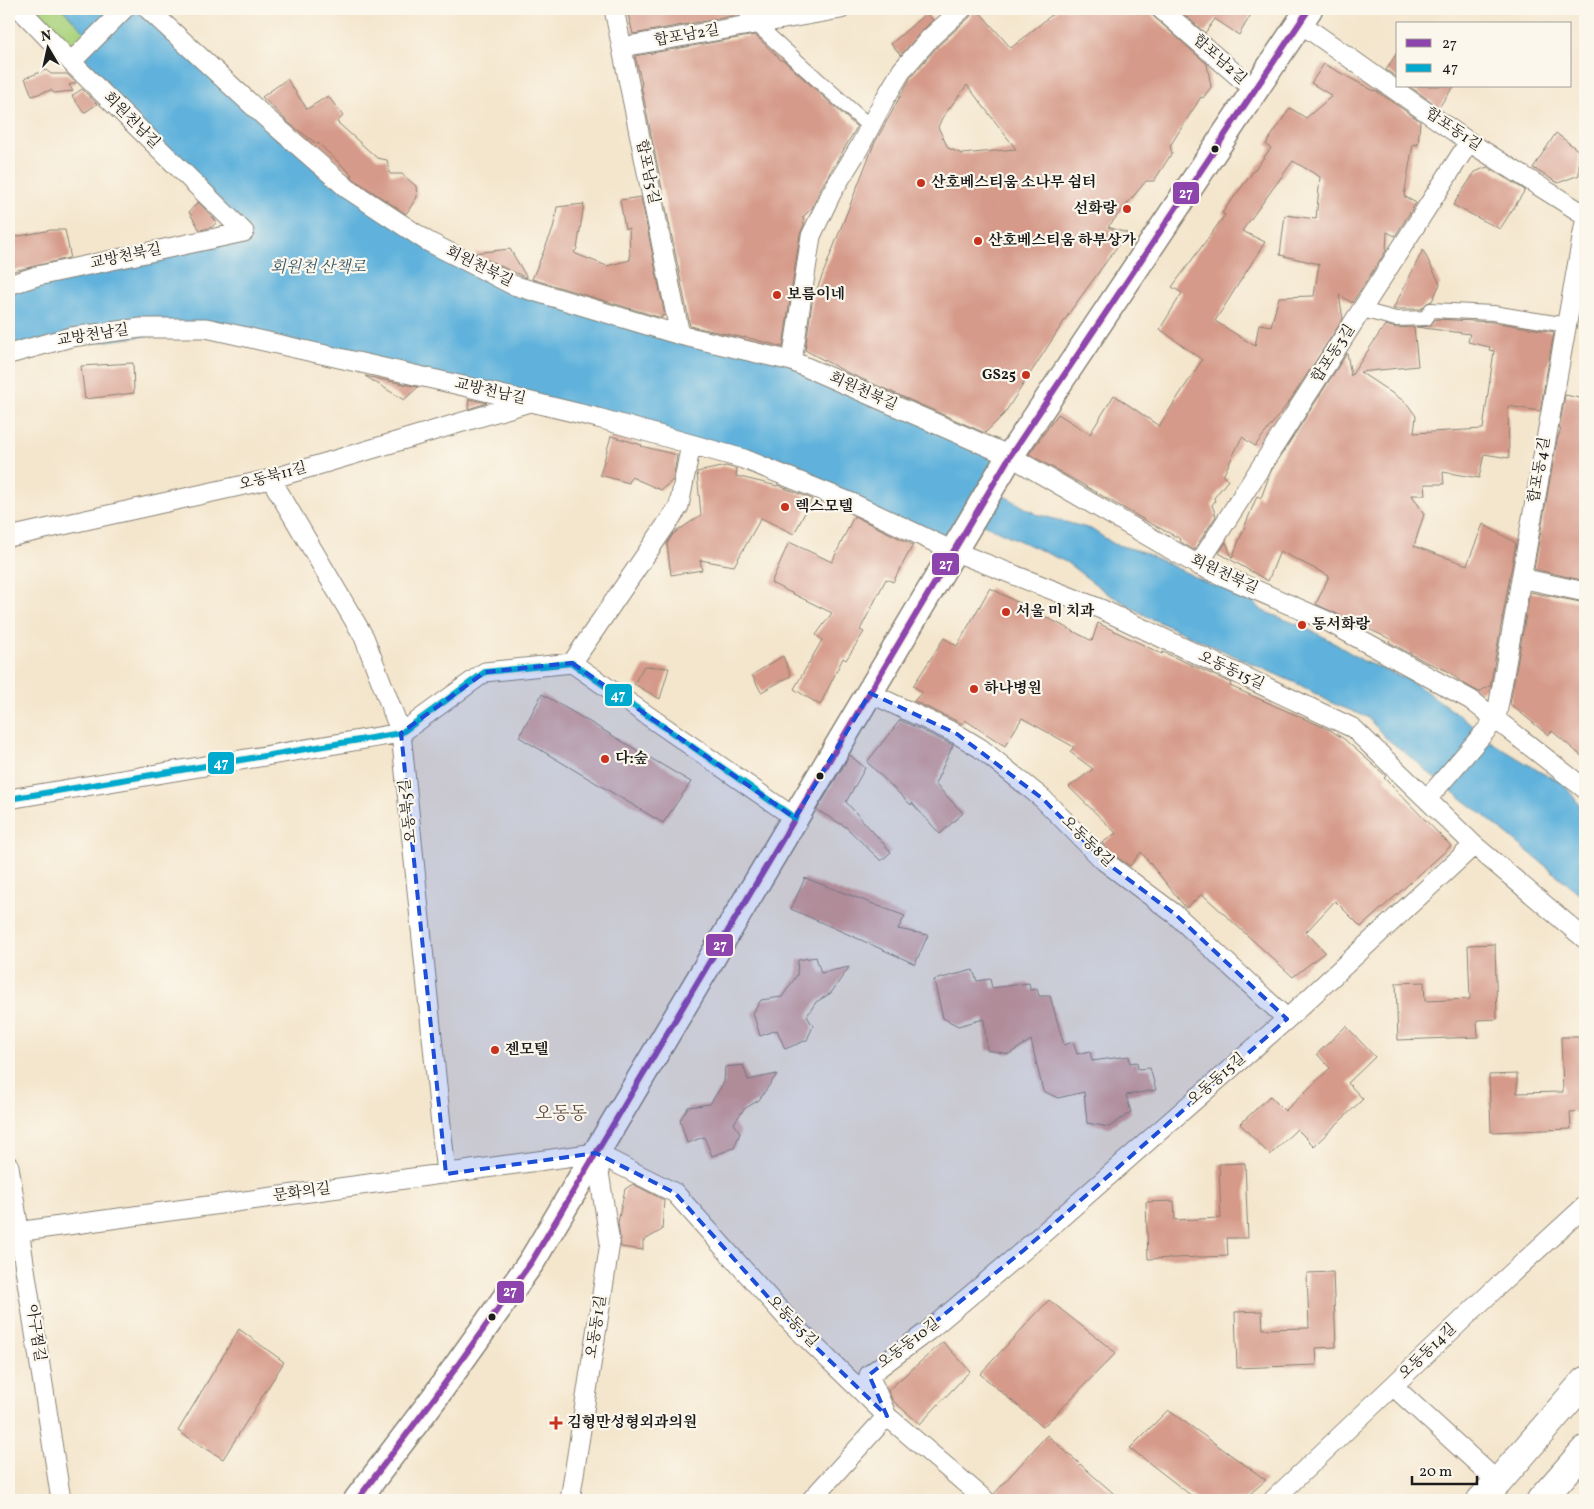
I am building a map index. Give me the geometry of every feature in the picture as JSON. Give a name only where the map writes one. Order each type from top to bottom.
[{"type":"main road","points":[[357,1500],[435,1397],[532,1261],[1010,456],[1304,16]]},
{"type":"main road","points":[[1490,1491],[1585,1381]]},
{"type":"main road","points":[[1541,1500],[1585,1450]]},
{"type":"street","name":"회원천남길","points":[[20,9],[71,62],[244,232]]},
{"type":"street","points":[[71,62],[124,9]]},
{"type":"street","name":"회원천북길","points":[[148,9],[264,116],[348,189],[427,241],[514,286],[680,335],[792,361],[1010,456],[1198,564],[1327,621],[1471,700],[1585,789]]},
{"type":"street","name":"합포남5길","points":[[614,9],[680,335]]},
{"type":"street","points":[[744,9],[767,18],[870,128]]},
{"type":"street","name":"합포남2길","points":[[622,47],[767,18],[841,9]]},
{"type":"street","points":[[792,361],[811,236],[832,192],[859,148],[902,70],[930,38],[962,9]]},
{"type":"street","name":"합포남2길","points":[[1161,9],[1254,91]]},
{"type":"street","name":"합포동1길","points":[[1304,16],[1396,86]]},
{"type":"street","name":"합포동1길","points":[[1398,88],[1469,142],[1585,215]]},
{"type":"street","name":"합포동3길","points":[[1198,564],[1469,142]]},
{"type":"street","name":"합포동4길","points":[[1496,719],[1585,222]]},
{"type":"street","name":"교방천북길","points":[[9,286],[37,276],[244,232]]},
{"type":"street","points":[[1362,310],[1396,319],[1426,318],[1431,310],[1493,313],[1567,325]]},
{"type":"street","name":"교방천남길","points":[[9,354],[70,337],[141,328],[206,328],[598,418],[744,459],[852,503],[953,551]]},
{"type":"street","name":"오동북11길","points":[[9,537],[270,479],[532,402]]},
{"type":"street","points":[[572,663],[679,506],[692,444]]},
{"type":"street","name":"오동북5길","points":[[270,479],[364,637],[401,733],[446,1174]]},
{"type":"street","name":"오동동15길","points":[[953,551],[1101,609],[1353,728],[1474,845],[1585,940]]},
{"type":"street","points":[[1521,578],[1585,592]]},
{"type":"street","points":[[9,799],[401,733],[485,672],[572,663],[795,818]]},
{"type":"street","name":"오동동8길","points":[[870,693],[957,734],[980,748],[1042,799],[1104,861],[1176,915],[1287,1018]]},
{"type":"street","points":[[1427,799],[1496,719]]},
{"type":"street","name":"오동동15길","points":[[1024,1250],[1287,1018],[1474,845]]},
{"type":"street","name":"문화의길","points":[[14,1232],[596,1153]]},
{"type":"street","name":"오동동5길","points":[[596,1153],[674,1193],[792,1325],[887,1416],[984,1500]]},
{"type":"street","name":"오동동1길","points":[[570,1500],[610,1242],[596,1153]]},
{"type":"street","name":"아구찜길","points":[[9,1166],[14,1232],[61,1500]]},
{"type":"street","name":"오동동14길","points":[[1273,1500],[1500,1284],[1585,1206]]},
{"type":"street","name":"오동동10길","points":[[887,1416],[869,1375],[928,1331],[1024,1250]]},
{"type":"street","points":[[1393,1386],[1490,1491]]},
{"type":"street","points":[[812,1500],[887,1416]]},
{"type":"highlighted area","points":[[572,663],[795,818],[870,693],[957,734],[1043,799],[1104,861],[1176,915],[1287,1019],[1024,1250],[869,1375],[887,1416],[793,1325],[675,1193],[596,1153],[446,1174],[401,733],[485,672]]},
{"type":"green space","points":[[20,9],[124,9],[71,62]]},
{"type":"water","name":"회원천 산책로","points":[[63,9],[106,9],[114,19],[124,9],[148,9],[334,179],[513,285],[792,361],[1010,456],[990,490],[1036,514],[1091,529],[1114,544],[1143,552],[1212,585],[1243,593],[1263,611],[1324,637],[1365,662],[1410,680],[1470,723],[1491,742],[1542,773],[1562,782],[1585,812],[1585,898],[1386,738],[1367,717],[1332,703],[1300,685],[1150,618],[1107,593],[1066,562],[983,524],[953,551],[744,459],[206,328],[9,354],[9,286],[243,232],[71,62],[92,41]]},
{"type":"building","points":[[627,9],[735,9],[738,15],[633,34]]},
{"type":"building","name":"산호베스티움 하부상가","points":[[973,9],[977,9],[1011,48],[1059,9],[1150,9],[1154,17],[1207,64],[1211,87],[1203,98],[1201,97],[1170,146],[1172,153],[1154,181],[1146,181],[1108,227],[1127,233],[1072,309],[1004,414],[985,433],[844,371],[805,350],[814,290],[815,294],[874,144],[911,77],[938,46],[970,17]],"holes":[[[967,85],[1016,149],[962,154],[948,148],[938,127],[942,118]]]},
{"type":"building","points":[[1178,9],[1254,9],[1239,35],[1215,19],[1205,33]]},
{"type":"building","points":[[926,13],[933,20],[901,55],[891,44]]},
{"type":"building","points":[[755,35],[857,127],[822,186],[812,208],[803,217],[804,225],[800,234],[783,347],[690,326],[635,56]]},
{"type":"building","points":[[1396,54],[1396,77],[1386,70]]},
{"type":"building","points":[[1324,64],[1375,90],[1420,121],[1418,145],[1413,144],[1404,196],[1416,203],[1395,236],[1387,232],[1386,251],[1352,303],[1339,294],[1343,319],[1289,402],[1255,446],[1242,437],[1223,476],[1228,480],[1214,498],[1215,501],[1212,505],[1216,516],[1194,550],[1181,542],[1179,538],[1029,454],[1058,414],[1090,434],[1114,395],[1159,426],[1202,360],[1160,329],[1182,293],[1172,287],[1225,215],[1222,213],[1271,148],[1266,144],[1290,108],[1306,118],[1332,96],[1311,83]],"holes":[[[1293,161],[1320,177],[1316,219],[1285,215],[1280,255],[1319,264],[1314,296],[1279,297],[1271,326],[1259,324],[1255,346],[1215,321],[1265,242],[1242,231]]]},
{"type":"building","points":[[46,70],[51,74],[67,74],[76,83],[69,85],[73,91],[54,93],[51,90],[32,96],[25,78]]},
{"type":"building","points":[[287,79],[307,109],[328,96],[343,116],[337,122],[377,158],[387,160],[390,174],[402,174],[416,186],[417,197],[406,214],[350,176],[352,175],[318,143],[290,124],[262,97]]},
{"type":"building","points":[[1412,88],[1453,88],[1439,107]]},
{"type":"building","points":[[82,89],[97,104],[84,113],[72,96]]},
{"type":"building","points":[[1556,133],[1579,151],[1579,175],[1558,183],[1533,168]]},
{"type":"building","points":[[1487,167],[1525,190],[1500,229],[1453,205],[1475,172]]},
{"type":"building","points":[[641,197],[665,316],[662,315],[662,318],[532,279],[553,229],[557,207],[584,204],[577,249],[574,252],[576,254],[607,266],[630,260],[629,228],[625,229],[620,200]]},
{"type":"building","points":[[198,202],[217,222],[212,227],[200,230],[189,212]]},
{"type":"building","points":[[51,230],[65,230],[70,254],[69,258],[9,272],[9,238]]},
{"type":"building","points":[[510,249],[527,278],[474,253]]},
{"type":"building","points":[[1423,250],[1440,284],[1432,301],[1421,309],[1393,309]]},
{"type":"building","points":[[1436,319],[1492,322],[1554,332],[1540,411],[1508,406],[1509,458],[1484,454],[1479,478],[1443,472],[1444,484],[1425,484],[1426,495],[1412,495],[1424,514],[1414,546],[1467,565],[1483,524],[1516,543],[1490,687],[1479,692],[1461,682],[1448,671],[1426,662],[1389,642],[1390,639],[1316,604],[1329,576],[1280,551],[1268,581],[1219,553],[1226,542],[1232,558],[1257,496],[1261,498],[1271,471],[1347,353],[1351,376],[1385,325],[1396,328],[1414,327],[1418,366],[1360,372],[1408,405],[1416,416],[1414,433],[1483,429],[1494,351],[1489,350],[1490,347],[1468,342],[1470,334],[1416,327],[1430,326]]},
{"type":"building","points":[[133,363],[134,393],[85,399],[81,366]]},
{"type":"building","points":[[365,376],[379,379],[418,387],[404,400]]},
{"type":"building","points":[[1565,395],[1585,399],[1585,581],[1534,569],[1557,440],[1561,429],[1559,429]]},
{"type":"building","points":[[469,399],[487,403],[468,409]]},
{"type":"building","points":[[611,436],[677,455],[673,480],[661,490],[631,477],[629,483],[600,475]]},
{"type":"building","points":[[726,466],[737,469],[736,476],[777,485],[812,499],[794,534],[761,518],[734,566],[700,560],[702,570],[671,575],[667,544],[673,534],[701,515],[697,472]]},
{"type":"building","points":[[854,516],[913,545],[893,582],[886,579],[860,630],[864,632],[846,660],[843,658],[820,705],[794,689],[822,640],[816,635],[832,613],[771,583],[789,542],[832,562]]},
{"type":"building","points":[[990,588],[1092,641],[1098,623],[1162,654],[1163,652],[1231,683],[1230,686],[1330,730],[1344,739],[1386,776],[1384,778],[1451,846],[1361,927],[1335,901],[1306,932],[1325,952],[1293,977],[1202,894],[1186,908],[1141,852],[1130,866],[1111,853],[1102,843],[1116,833],[1069,787],[1093,769],[1070,752],[1074,747],[1022,718],[1005,746],[965,720],[963,724],[914,701],[922,692],[913,686],[944,638],[957,646]]},
{"type":"building","points":[[1530,592],[1585,603],[1585,759],[1552,731],[1548,735],[1510,704]]},
{"type":"building","points":[[783,656],[791,676],[761,692],[752,675]]},
{"type":"building","points":[[644,666],[669,668],[660,699],[634,684]]},
{"type":"building","name":"다:숲","points":[[542,694],[691,782],[663,823],[519,737]]},
{"type":"building","points":[[900,720],[953,745],[935,784],[963,813],[940,834],[912,803],[911,805],[867,762]]},
{"type":"building","points":[[850,755],[865,768],[846,802],[891,852],[881,861],[846,827],[817,810]]},
{"type":"building","points":[[805,878],[905,916],[898,929],[928,935],[915,964],[791,909]]},
{"type":"building","points":[[1495,944],[1497,1019],[1477,1020],[1478,1037],[1398,1040],[1396,983],[1424,982],[1425,1001],[1470,999],[1468,945]]},
{"type":"building","points":[[816,957],[821,973],[849,967],[831,993],[816,1002],[807,1016],[813,1026],[807,1040],[785,1049],[777,1030],[760,1036],[753,1013],[761,1000],[782,997],[797,975],[798,960]]},
{"type":"building","points":[[973,970],[977,981],[990,979],[992,988],[1029,983],[1030,990],[1037,989],[1039,996],[1050,996],[1064,1045],[1073,1042],[1077,1054],[1090,1051],[1092,1061],[1129,1056],[1130,1063],[1137,1062],[1138,1069],[1150,1068],[1156,1090],[1126,1095],[1131,1112],[1109,1127],[1087,1123],[1084,1092],[1058,1098],[1043,1091],[1031,1040],[1009,1054],[987,1050],[984,1019],[958,1026],[943,1018],[934,980]]},
{"type":"building","points":[[1346,1026],[1375,1057],[1348,1083],[1363,1099],[1314,1146],[1297,1129],[1270,1155],[1240,1124],[1270,1096],[1285,1111],[1330,1068],[1317,1054]]},
{"type":"building","points":[[1561,1037],[1585,1037],[1585,1111],[1570,1112],[1571,1129],[1491,1132],[1489,1075],[1517,1074],[1517,1093],[1563,1092]]},
{"type":"building","points":[[743,1065],[748,1080],[777,1074],[759,1100],[744,1109],[734,1123],[740,1133],[734,1148],[712,1156],[704,1137],[687,1143],[680,1120],[688,1107],[710,1104],[724,1082],[725,1067]]},
{"type":"building","points":[[1245,1163],[1248,1238],[1227,1238],[1228,1256],[1148,1259],[1146,1202],[1174,1201],[1175,1220],[1221,1218],[1219,1164]]},
{"type":"building","points":[[633,1184],[664,1200],[662,1230],[643,1241],[643,1250],[621,1247],[618,1222],[625,1189]]},
{"type":"building","points":[[1333,1272],[1336,1347],[1316,1348],[1317,1365],[1237,1368],[1235,1312],[1262,1311],[1263,1329],[1309,1328],[1307,1273]]},
{"type":"building","points":[[1049,1300],[1116,1353],[1043,1427],[980,1374]]},
{"type":"building","points":[[239,1329],[284,1362],[223,1459],[178,1431]]},
{"type":"building","points":[[943,1342],[970,1371],[920,1424],[893,1401],[888,1390]]},
{"type":"building","points":[[1168,1410],[1266,1480],[1243,1500],[1197,1500],[1130,1448]]},
{"type":"building","points":[[1047,1435],[1121,1500],[996,1500],[994,1494]]},
{"type":"transit line","name":"27","points":[[357,1500],[435,1397],[532,1261],[1010,456],[1309,9]]},
{"type":"transit line","name":"47","points":[[9,799],[401,733],[485,672],[572,663],[795,818]]},
{"type":"place","name":"산호베스티움 소나무 쉼터","points":[[921,183]]},
{"type":"place","name":"선화랑","points":[[1127,209]]},
{"type":"place","name":"산호베스티움 하부상가","points":[[978,241]]},
{"type":"place","name":"보름이네","points":[[777,295]]},
{"type":"place","name":"GS25","points":[[1026,375]]},
{"type":"place","name":"렉스모텔","points":[[785,507]]},
{"type":"place","name":"서울 미 치과","points":[[1006,612]]},
{"type":"place","name":"동서화랑","points":[[1302,625]]},
{"type":"place","name":"하나병원","points":[[974,689]]},
{"type":"place","name":"다:숲","points":[[605,759]]},
{"type":"place","name":"젠모텔","points":[[495,1050]]},
{"type":"place","name":"김형만성형외과의원","points":[[556,1423]]},
{"type":"district","name":"오동동","points":[[561,1114]]}]
